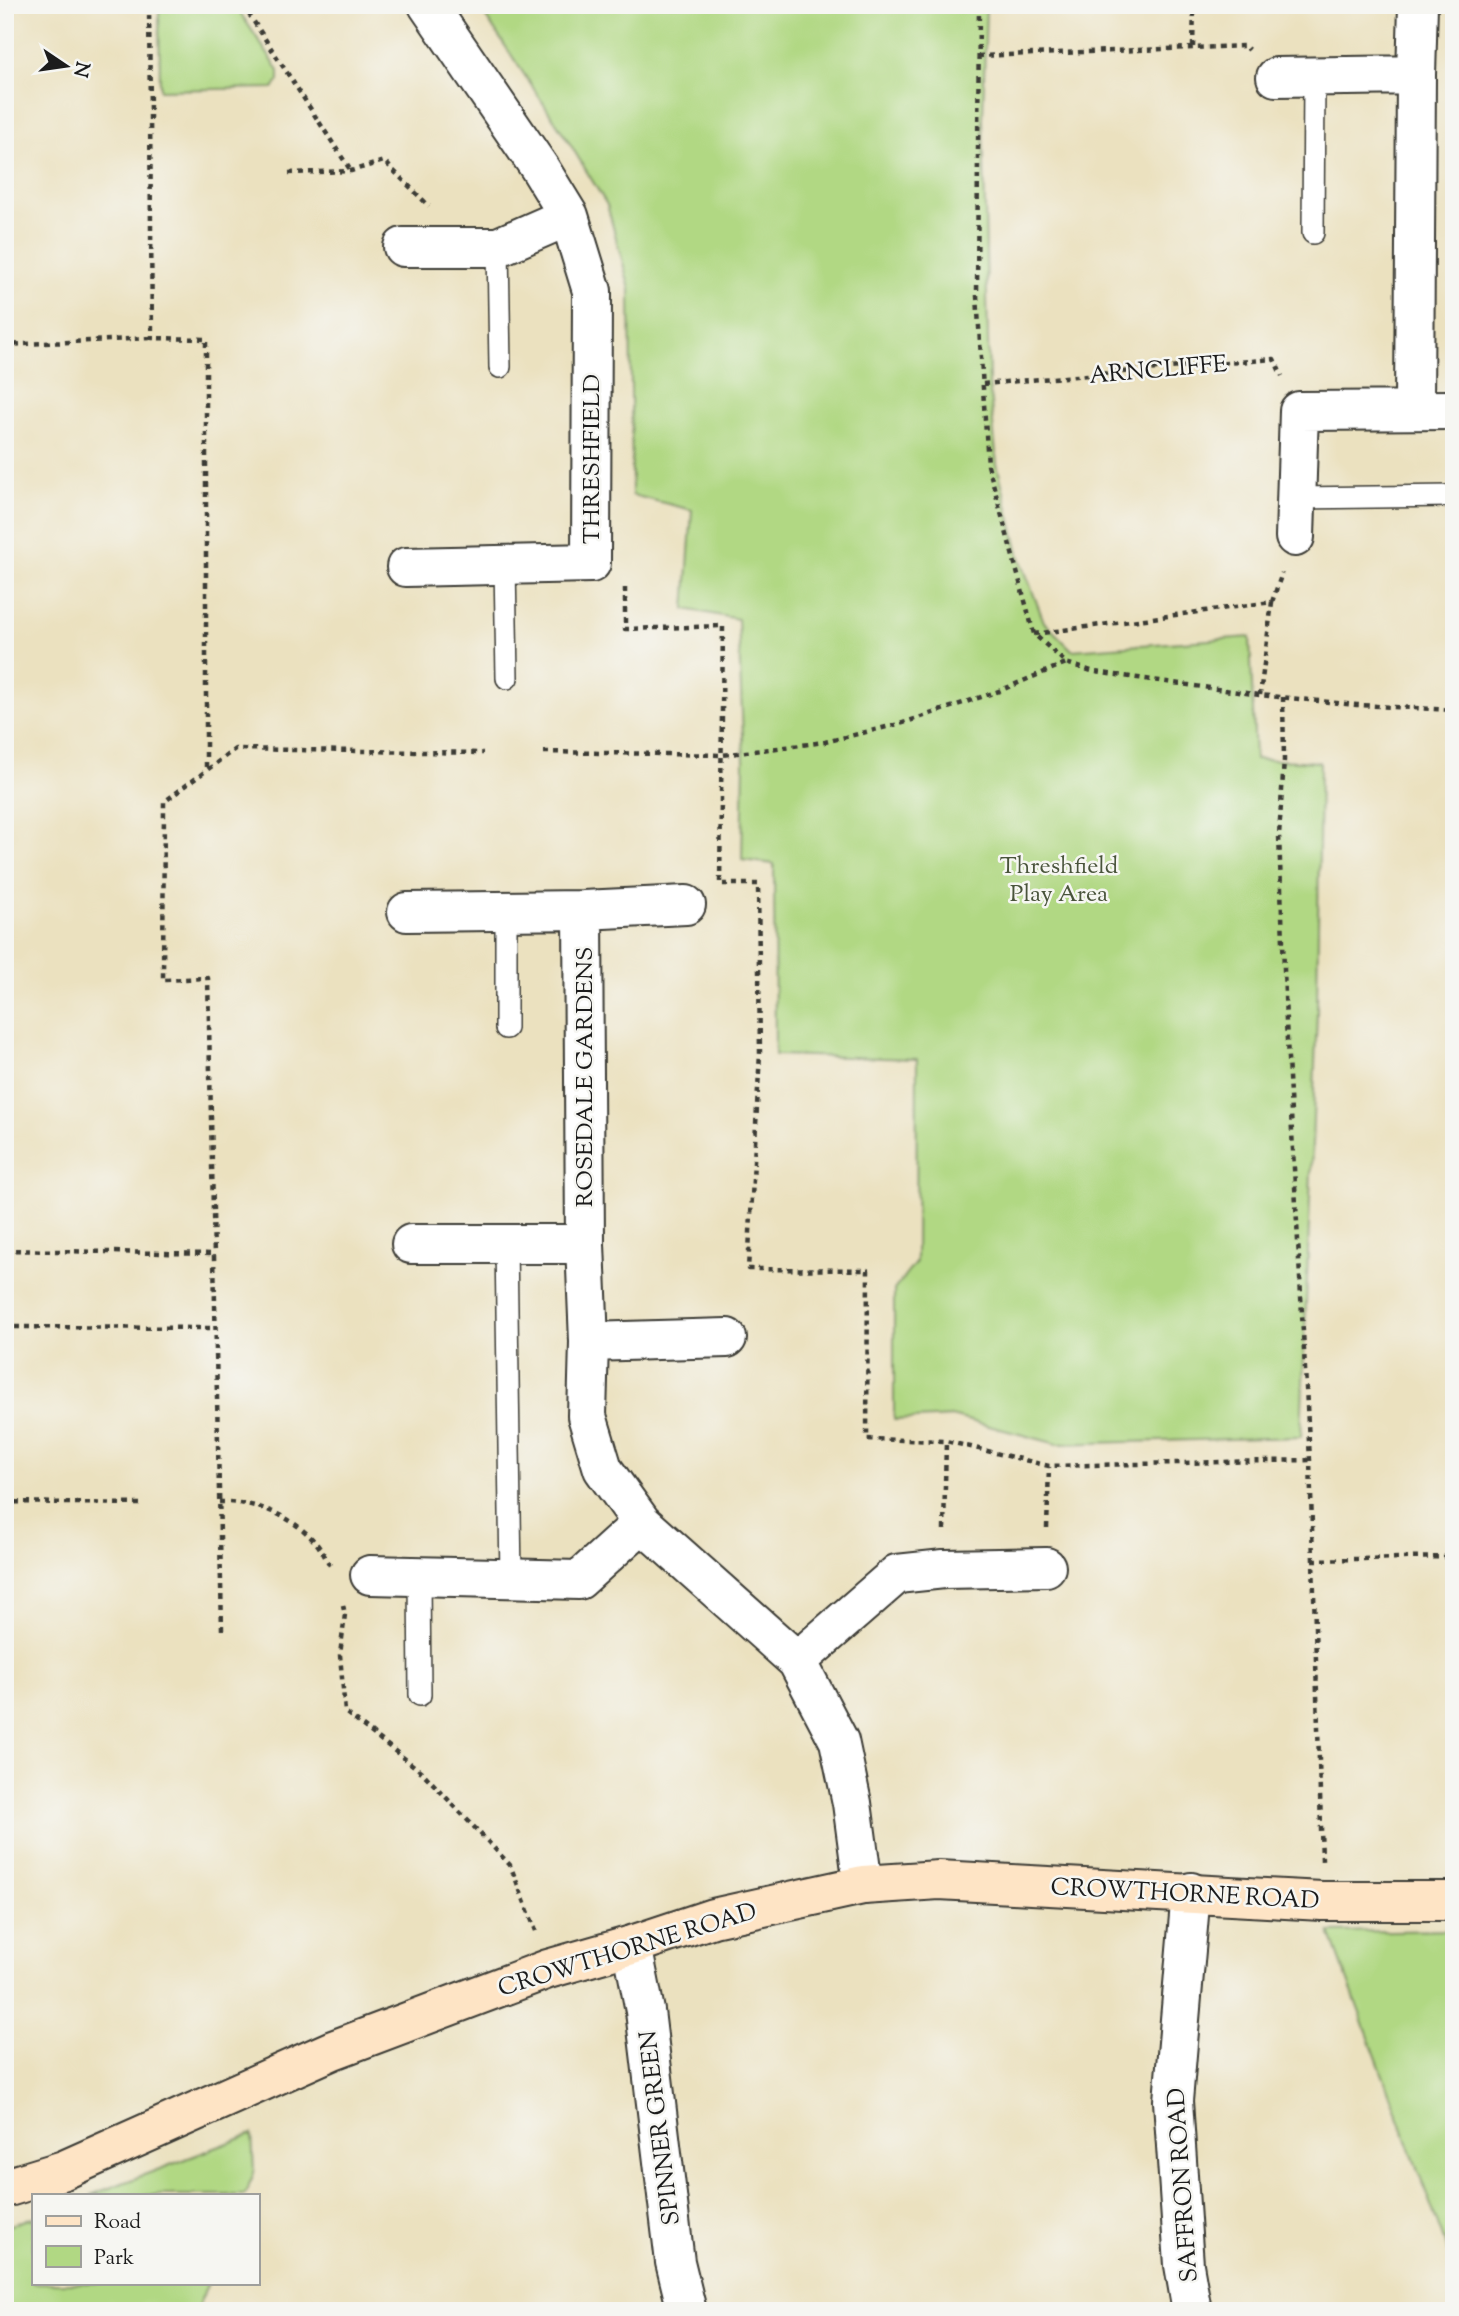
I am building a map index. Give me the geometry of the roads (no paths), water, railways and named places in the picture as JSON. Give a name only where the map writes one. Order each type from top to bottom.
[{"type":"street","name":"THRESHFIELD","points":[[406,567],[591,563],[592,291],[569,216],[539,167],[428,5]]},
{"type":"street","points":[[1414,410],[1418,5]]},
{"type":"street","points":[[1276,78],[1416,75]]},
{"type":"street","points":[[403,247],[484,247],[569,216]]},
{"type":"street","points":[[1295,537],[1299,411],[1454,410]]},
{"type":"street","name":"ROSEDALE GARDENS","points":[[407,912],[583,910],[686,905]]},
{"type":"street","name":"ROSEDALE GARDENS","points":[[583,910],[589,1342],[587,1416],[603,1469],[642,1523],[797,1661],[839,1741],[852,1803],[863,1885]]},
{"type":"street","points":[[411,1244],[586,1244]]},
{"type":"street","points":[[589,1342],[727,1338]]},
{"type":"street","points":[[352,1574],[579,1580],[642,1523]]},
{"type":"street","points":[[797,1661],[897,1574],[943,1569],[1046,1567]]},
{"type":"street","name":"CROWTHORNE ROAD","points":[[5,2188],[64,2170],[333,2050],[548,1969],[713,1918],[863,1885],[939,1880],[1322,1901],[1454,1901]]},
{"type":"street","name":"SAFFRON ROAD","points":[[1191,1892],[1173,2101],[1184,2265],[1192,2311]]},
{"type":"street","name":"SPINNER GREEN","points":[[632,1945],[645,2011],[675,2262],[687,2311]]},
{"type":"lane","points":[[1313,233],[1314,78]]},
{"type":"lane","points":[[484,247],[500,367]]},
{"type":"lane","points":[[1296,498],[1454,496]]},
{"type":"lane","points":[[505,565],[507,678]]},
{"type":"lane","points":[[506,911],[506,1028]]},
{"type":"lane","points":[[506,1244],[511,1578]]},
{"type":"lane","points":[[419,1577],[421,1695]]},
{"type":"park label","name":"Threshfield Play Area","points":[[1059,879]]}]
